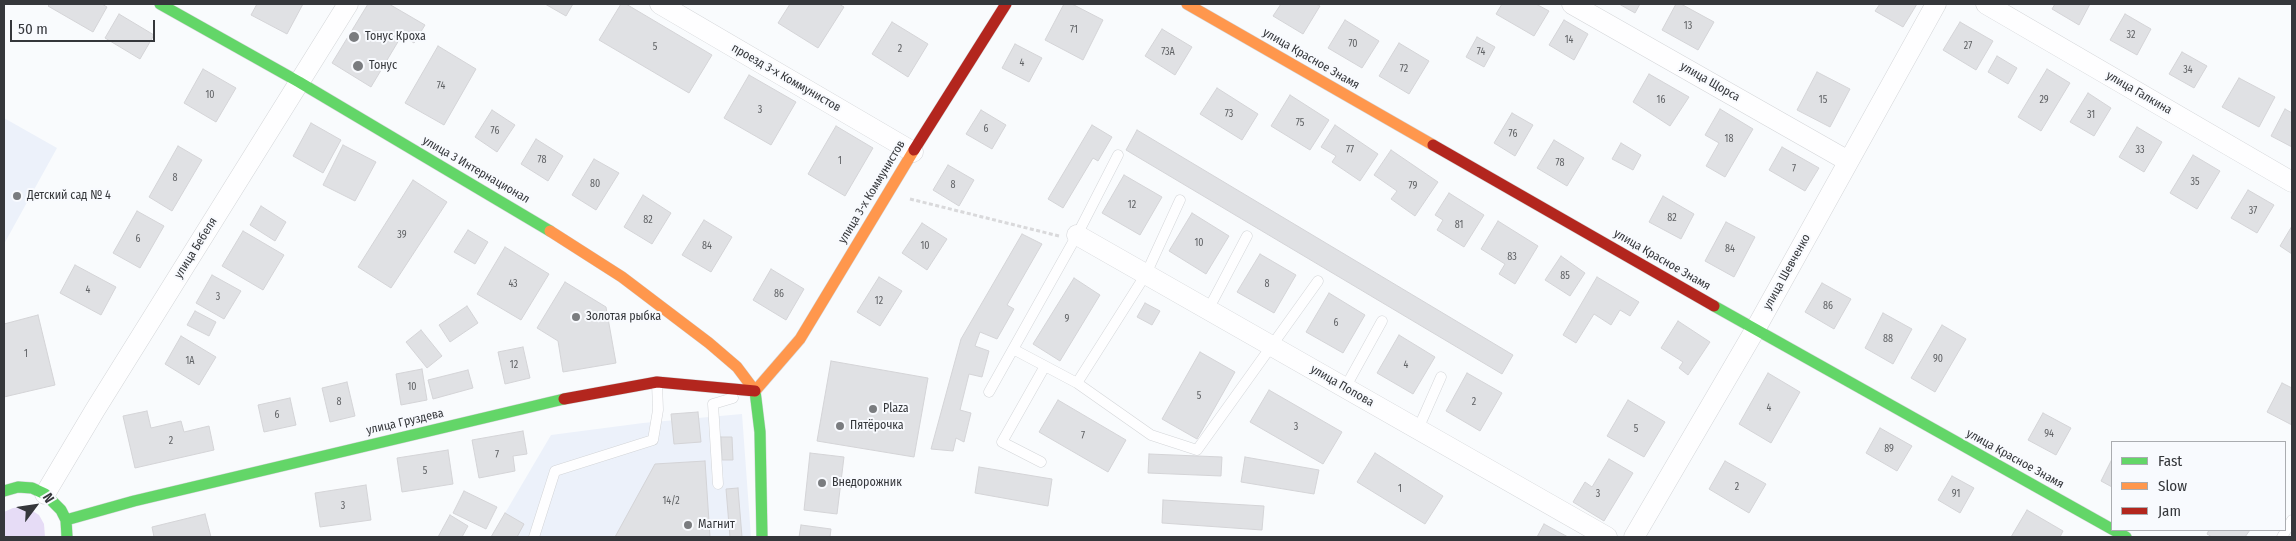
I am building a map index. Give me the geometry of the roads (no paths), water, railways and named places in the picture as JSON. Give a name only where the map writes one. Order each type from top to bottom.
[{"type":"street","name":"улица 3 Интернационал","points":[[160,4],[299,82],[546,228],[622,277],[709,342],[737,366],[756,391]]},
{"type":"street","name":"улица Бебеля","points":[[45,494],[95,410],[348,4]]},
{"type":"street","name":"проезд 3-х Коммунистов","points":[[660,4],[913,152]]},
{"type":"street","name":"улица 3-х Коммунистов","points":[[756,391],[800,339],[913,152],[1006,4]]},
{"type":"street","name":"улица Красное Знамя","points":[[1187,4],[1755,330],[2111,529]]},
{"type":"street","name":"улица Щорса","points":[[1572,4],[1848,161]]},
{"type":"street","name":"улица Шевченко","points":[[1634,537],[1755,330],[1936,4]]},
{"type":"street","name":"улица Галкина","points":[[1986,4],[2292,182]]},
{"type":"street","name":"улица Попова","points":[[1077,235],[1607,537]]},
{"type":"street","name":"улица Груздева","points":[[66,520],[134,501],[544,403],[657,382],[756,391]]},
{"type":"street","points":[[756,391],[760,432],[762,537]]},
{"type":"street","points":[[4,491],[18,487],[32,488],[54,500],[66,520],[67,537]]},
{"type":"lane","points":[[989,392],[1077,235],[1118,155]]},
{"type":"lane","points":[[1077,383],[1146,274],[1180,200]]},
{"type":"lane","points":[[1208,310],[1247,236]]},
{"type":"lane","points":[[1013,350],[1077,383],[1151,435],[1197,450],[1273,347],[1318,281]]},
{"type":"lane","points":[[1345,388],[1382,321]]},
{"type":"lane","points":[[1041,462],[1002,442],[1046,366]]},
{"type":"lane","points":[[1418,429],[1441,377]]},
{"type":"lane","points":[[534,537],[555,471],[653,440],[658,410],[657,382]]},
{"type":"lane","points":[[718,484],[713,404],[756,391]]},
{"type":"place","name":"Тонус Кроха","points":[[354,37]]},
{"type":"place","name":"Тонус","points":[[358,66]]},
{"type":"place","name":"Детский сад № 4","points":[[17,196]]},
{"type":"place","name":"Золотая рыбка","points":[[576,317]]},
{"type":"place","name":"Plaza","points":[[873,409]]},
{"type":"place","name":"Пятёрочка","points":[[840,426]]},
{"type":"place","name":"Внедорожник","points":[[822,483]]},
{"type":"place","name":"Магнит","points":[[688,525]]}]
